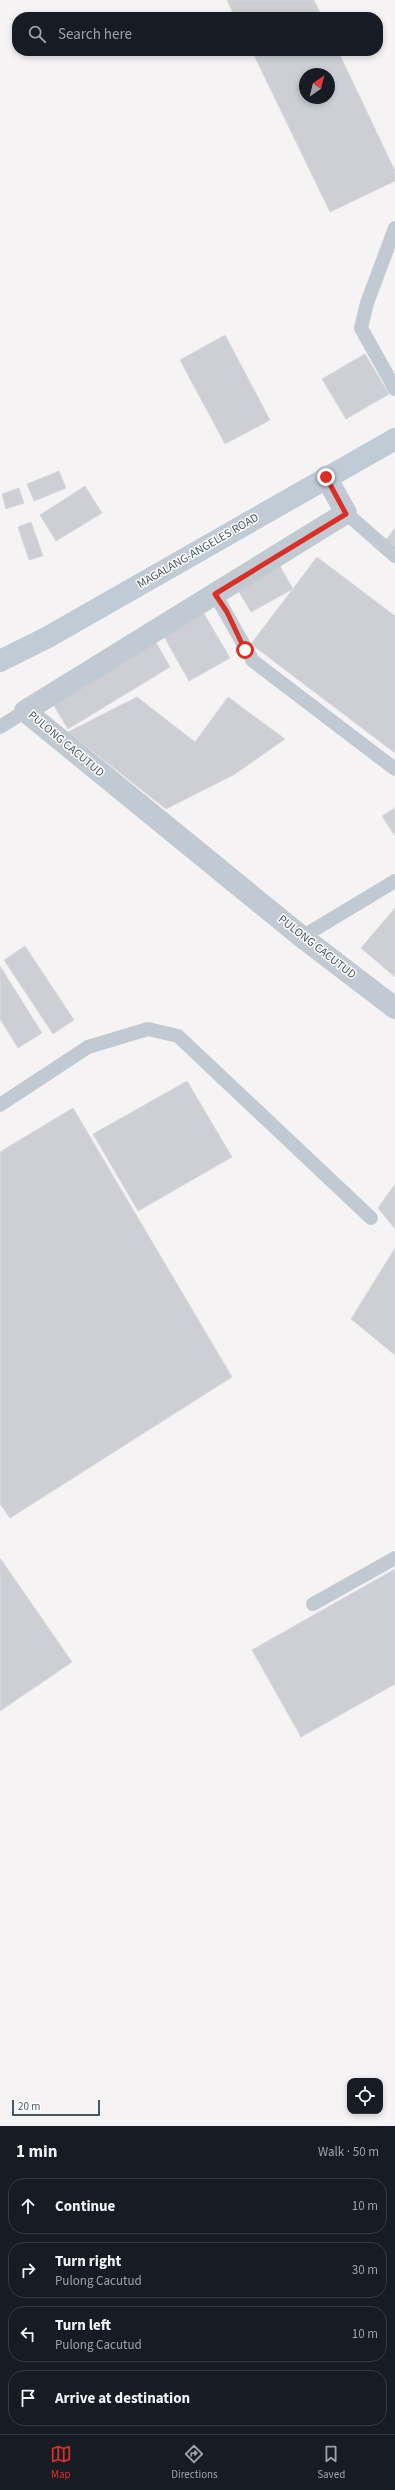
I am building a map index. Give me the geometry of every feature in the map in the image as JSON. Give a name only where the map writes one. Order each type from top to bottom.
[{"type":"main road","name":"MAGALANG-ANGELES ROAD","points":[[0,661],[48,637],[395,439]]},
{"type":"street","points":[[326,477],[346,514]]},
{"type":"street","name":"PULONG CACUTUD","points":[[346,514],[24,711],[302,937],[395,1008]]},
{"type":"lane","points":[[395,228],[367,303],[361,328],[395,389]]},
{"type":"lane","points":[[346,514],[395,556]]},
{"type":"lane","points":[[215,594],[253,661],[395,769]]},
{"type":"lane","points":[[0,727],[24,711]]},
{"type":"lane","points":[[302,937],[395,881]]},
{"type":"lane","points":[[0,1105],[88,1048],[148,1029],[178,1036],[371,1218]]},
{"type":"lane","points":[[313,1604],[395,1558]]},
{"type":"building","points":[[227,0],[314,0],[320,12],[233,12]]},
{"type":"building","points":[[254,56],[340,56],[395,171],[395,181],[330,212]]},
{"type":"building","points":[[225,335],[270,420],[225,444],[180,360]]},
{"type":"building","points":[[365,354],[389,394],[346,419],[322,379]]},
{"type":"building","points":[[59,471],[66,488],[34,501],[27,484]]},
{"type":"building","points":[[85,486],[102,513],[56,541],[40,515]]},
{"type":"building","points":[[19,488],[24,503],[6,509],[2,494]]},
{"type":"building","points":[[31,522],[43,556],[29,560],[18,527]]},
{"type":"building","points":[[395,528],[395,546],[386,540]]},
{"type":"building","points":[[317,557],[395,616],[395,753],[251,644]]},
{"type":"building","points":[[278,563],[293,589],[251,612],[236,587]]},
{"type":"building","points":[[203,612],[230,658],[189,681],[163,635]]},
{"type":"building","points":[[154,639],[170,667],[68,729],[51,701]]},
{"type":"building","points":[[137,697],[195,742],[228,697],[285,739],[235,774],[166,809],[68,732]]},
{"type":"building","points":[[395,808],[395,836],[382,816]]},
{"type":"building","points":[[395,908],[395,977],[361,948]]},
{"type":"building","points":[[25,946],[74,1020],[53,1034],[4,960]]},
{"type":"building","points":[[0,966],[42,1033],[18,1048],[0,1019]]},
{"type":"building","points":[[187,1081],[232,1157],[138,1211],[93,1134]]},
{"type":"building","points":[[73,1108],[232,1377],[10,1518],[0,1504],[0,1152]]},
{"type":"building","points":[[395,1184],[395,1229],[378,1208]]},
{"type":"building","points":[[395,1248],[395,1355],[351,1319]]},
{"type":"building","points":[[0,1558],[72,1662],[0,1711]]},
{"type":"building","points":[[395,1569],[395,1684],[301,1737],[252,1650]]},
{"type":"route","points":[[245,650],[227,612],[215,594],[346,514],[326,477]]}]
